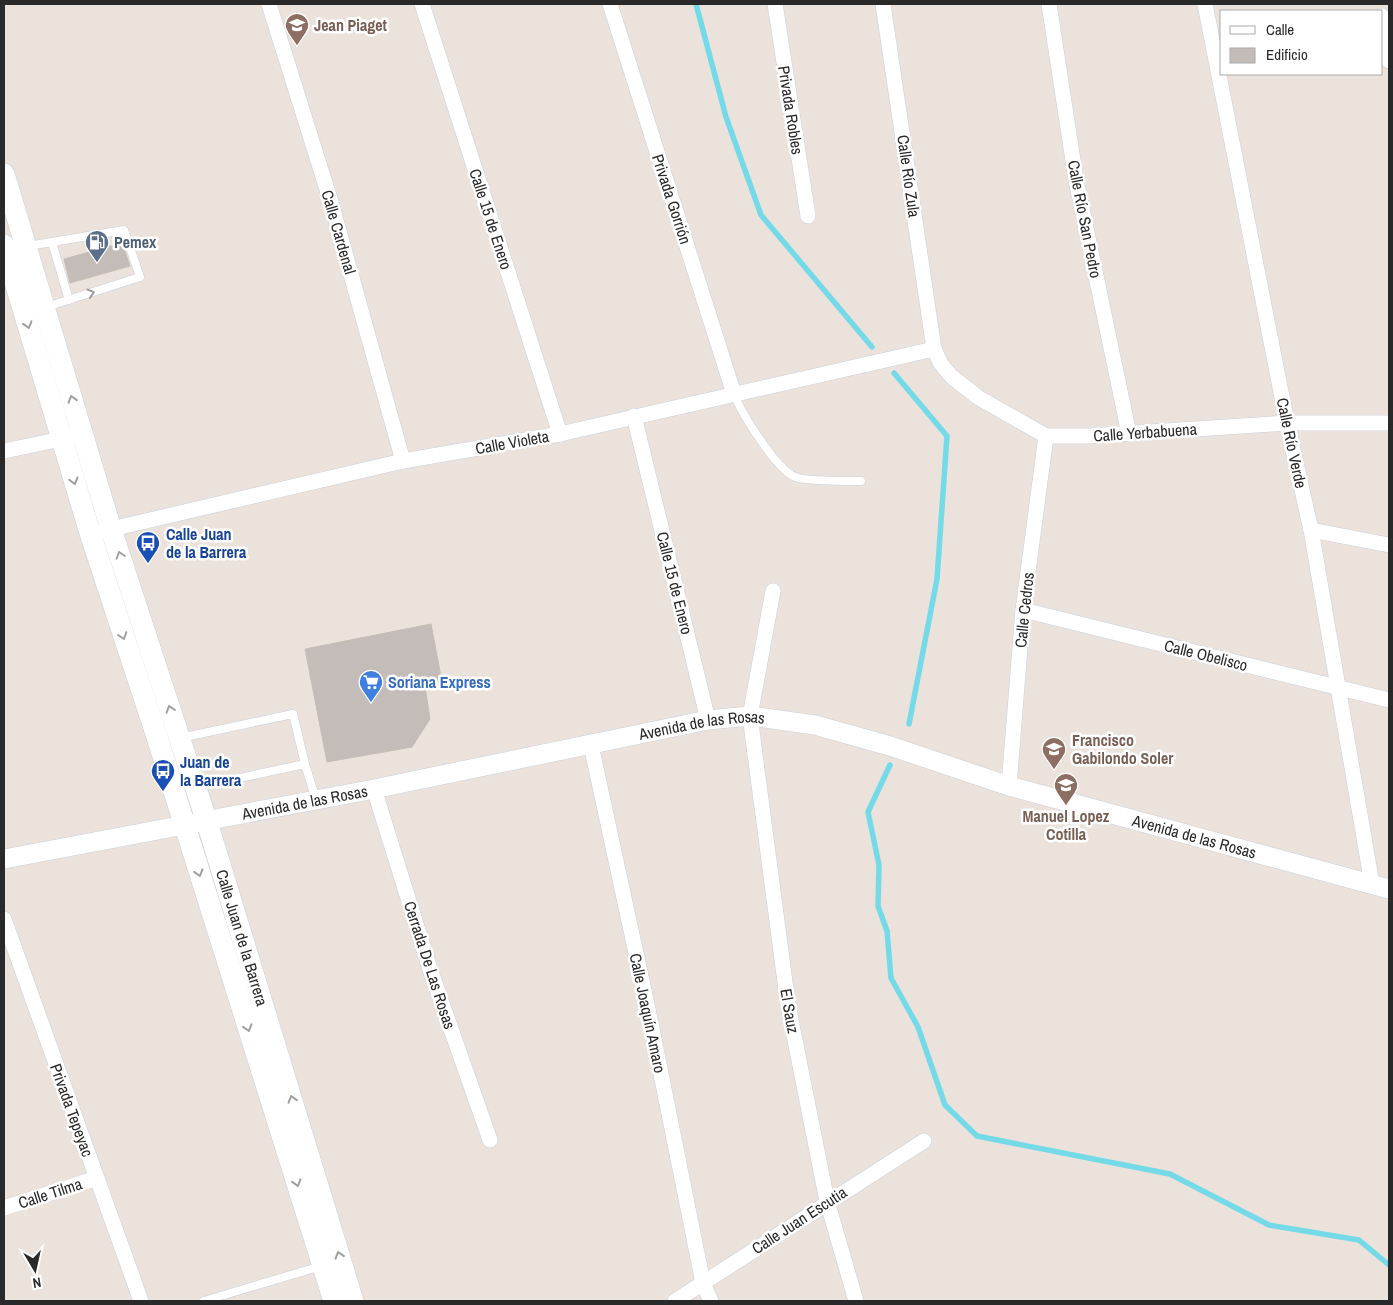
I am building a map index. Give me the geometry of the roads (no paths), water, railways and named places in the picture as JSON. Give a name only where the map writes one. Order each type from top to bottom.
[{"type":"main road","name":"Calle Juan de la Barrera","points":[[4,174],[14,246],[27,286],[62,439],[90,533],[168,739],[185,790],[207,822],[353,1301]]},
{"type":"main road","name":"Calle Juan de la Barrera","points":[[27,286],[44,307],[111,529],[168,739]]},
{"type":"main road","name":"Calle Juan de la Barrera","points":[[185,790],[184,826],[334,1301]]},
{"type":"street","name":"Calle Cardenal","points":[[269,4],[330,199],[403,461]]},
{"type":"street","name":"Calle 15 de Enero","points":[[422,4],[560,434]]},
{"type":"street","name":"Privada Gorrión","points":[[610,4],[734,394]]},
{"type":"street","name":"Privada Robles","points":[[775,4],[808,216]]},
{"type":"street","name":"Calle Río Zula","points":[[883,4],[934,349]]},
{"type":"street","name":"Calle Río San Pedro","points":[[1048,4],[1076,180],[1130,434]]},
{"type":"street","name":"Calle Río Verde","points":[[1204,4],[1287,423],[1311,530],[1338,688],[1381,886]]},
{"type":"street","points":[[1383,22],[1389,61]]},
{"type":"street","name":"Calle Violeta","points":[[90,533],[403,461],[560,434],[934,349]]},
{"type":"street","name":"Calle Yerbabuena","points":[[934,349],[941,364],[952,377],[979,398],[1046,436],[1130,434],[1287,423],[1389,423]]},
{"type":"street","name":"Calle 15 de Enero","points":[[634,416],[708,720]]},
{"type":"street","points":[[4,451],[83,433]]},
{"type":"street","name":"Calle Cedros","points":[[1009,786],[1023,610],[1046,436]]},
{"type":"street","points":[[1311,530],[1389,545]]},
{"type":"street","name":"El Sauz","points":[[773,591],[750,716],[788,1005],[827,1201],[856,1301]]},
{"type":"street","name":"Calle Obelisco","points":[[1023,610],[1389,700]]},
{"type":"street","name":"Avenida de las Rosas","points":[[4,859],[207,822],[708,720],[750,716],[815,725],[890,746],[1009,786],[1381,886]]},
{"type":"street","name":"Calle Joaquín Amaro","points":[[591,745],[648,1008],[703,1282],[711,1301]]},
{"type":"street","name":"Cerrada De Las Rosas","points":[[374,789],[430,969],[490,1140]]},
{"type":"street","name":"Privada Tepeyac","points":[[4,919],[141,1301]]},
{"type":"street","name":"Calle Juan Escutia","points":[[675,1301],[827,1201],[924,1141]]},
{"type":"street","name":"Calle Tilma","points":[[4,1208],[97,1178]]},
{"type":"lane","points":[[14,246],[52,242],[124,230],[140,277],[44,307]]},
{"type":"lane","points":[[52,242],[69,300]]},
{"type":"lane","points":[[734,394],[739,406],[772,456],[795,478],[861,481]]},
{"type":"lane","points":[[168,739],[293,714],[316,800]]},
{"type":"lane","points":[[185,790],[305,764]]},
{"type":"lane","points":[[204,1301],[323,1266]]},
{"type":"waterway","points":[[696,4],[726,117],[761,215],[872,347]]},
{"type":"waterway","points":[[894,373],[947,436],[937,579],[909,724]]},
{"type":"waterway","points":[[890,765],[868,812],[879,865],[878,906],[887,931],[891,978],[918,1027],[945,1105],[977,1136],[1170,1174],[1269,1225],[1359,1240],[1389,1265]]},
{"type":"place","name":"Jean Piaget","points":[[297,46]]},
{"type":"place","name":"Pemex","points":[[97,263]]},
{"type":"place","name":"Calle Juan de la Barrera","points":[[148,564]]},
{"type":"place","name":"Soriana Express","points":[[371,703]]},
{"type":"place","name":"Francisco Gabilondo Soler","points":[[1054,770]]},
{"type":"place","name":"Juan de la Barrera","points":[[163,792]]},
{"type":"place","name":"Manuel Lopez Cotilla","points":[[1066,806]]}]
